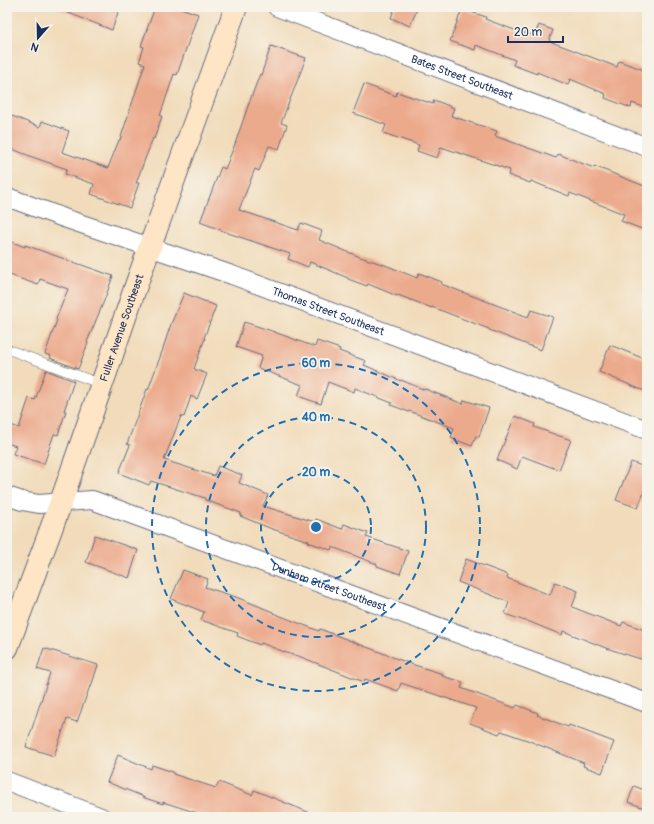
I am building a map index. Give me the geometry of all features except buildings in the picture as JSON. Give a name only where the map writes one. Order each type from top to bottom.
[{"type":"main road","name":"Fuller Avenue Southeast","points":[[8,644],[61,502],[101,384],[236,7]]},
{"type":"street","name":"Bates Street Southeast","points":[[277,7],[647,147]]},
{"type":"street","name":"Thomas Street Southeast","points":[[7,197],[232,275],[647,430]]},
{"type":"street","name":"Dunham Street Southeast","points":[[7,496],[22,501],[39,504],[92,500],[647,703]]},
{"type":"street","points":[[7,781],[101,817]]},
{"type":"lane","points":[[7,349],[101,384]]}]
